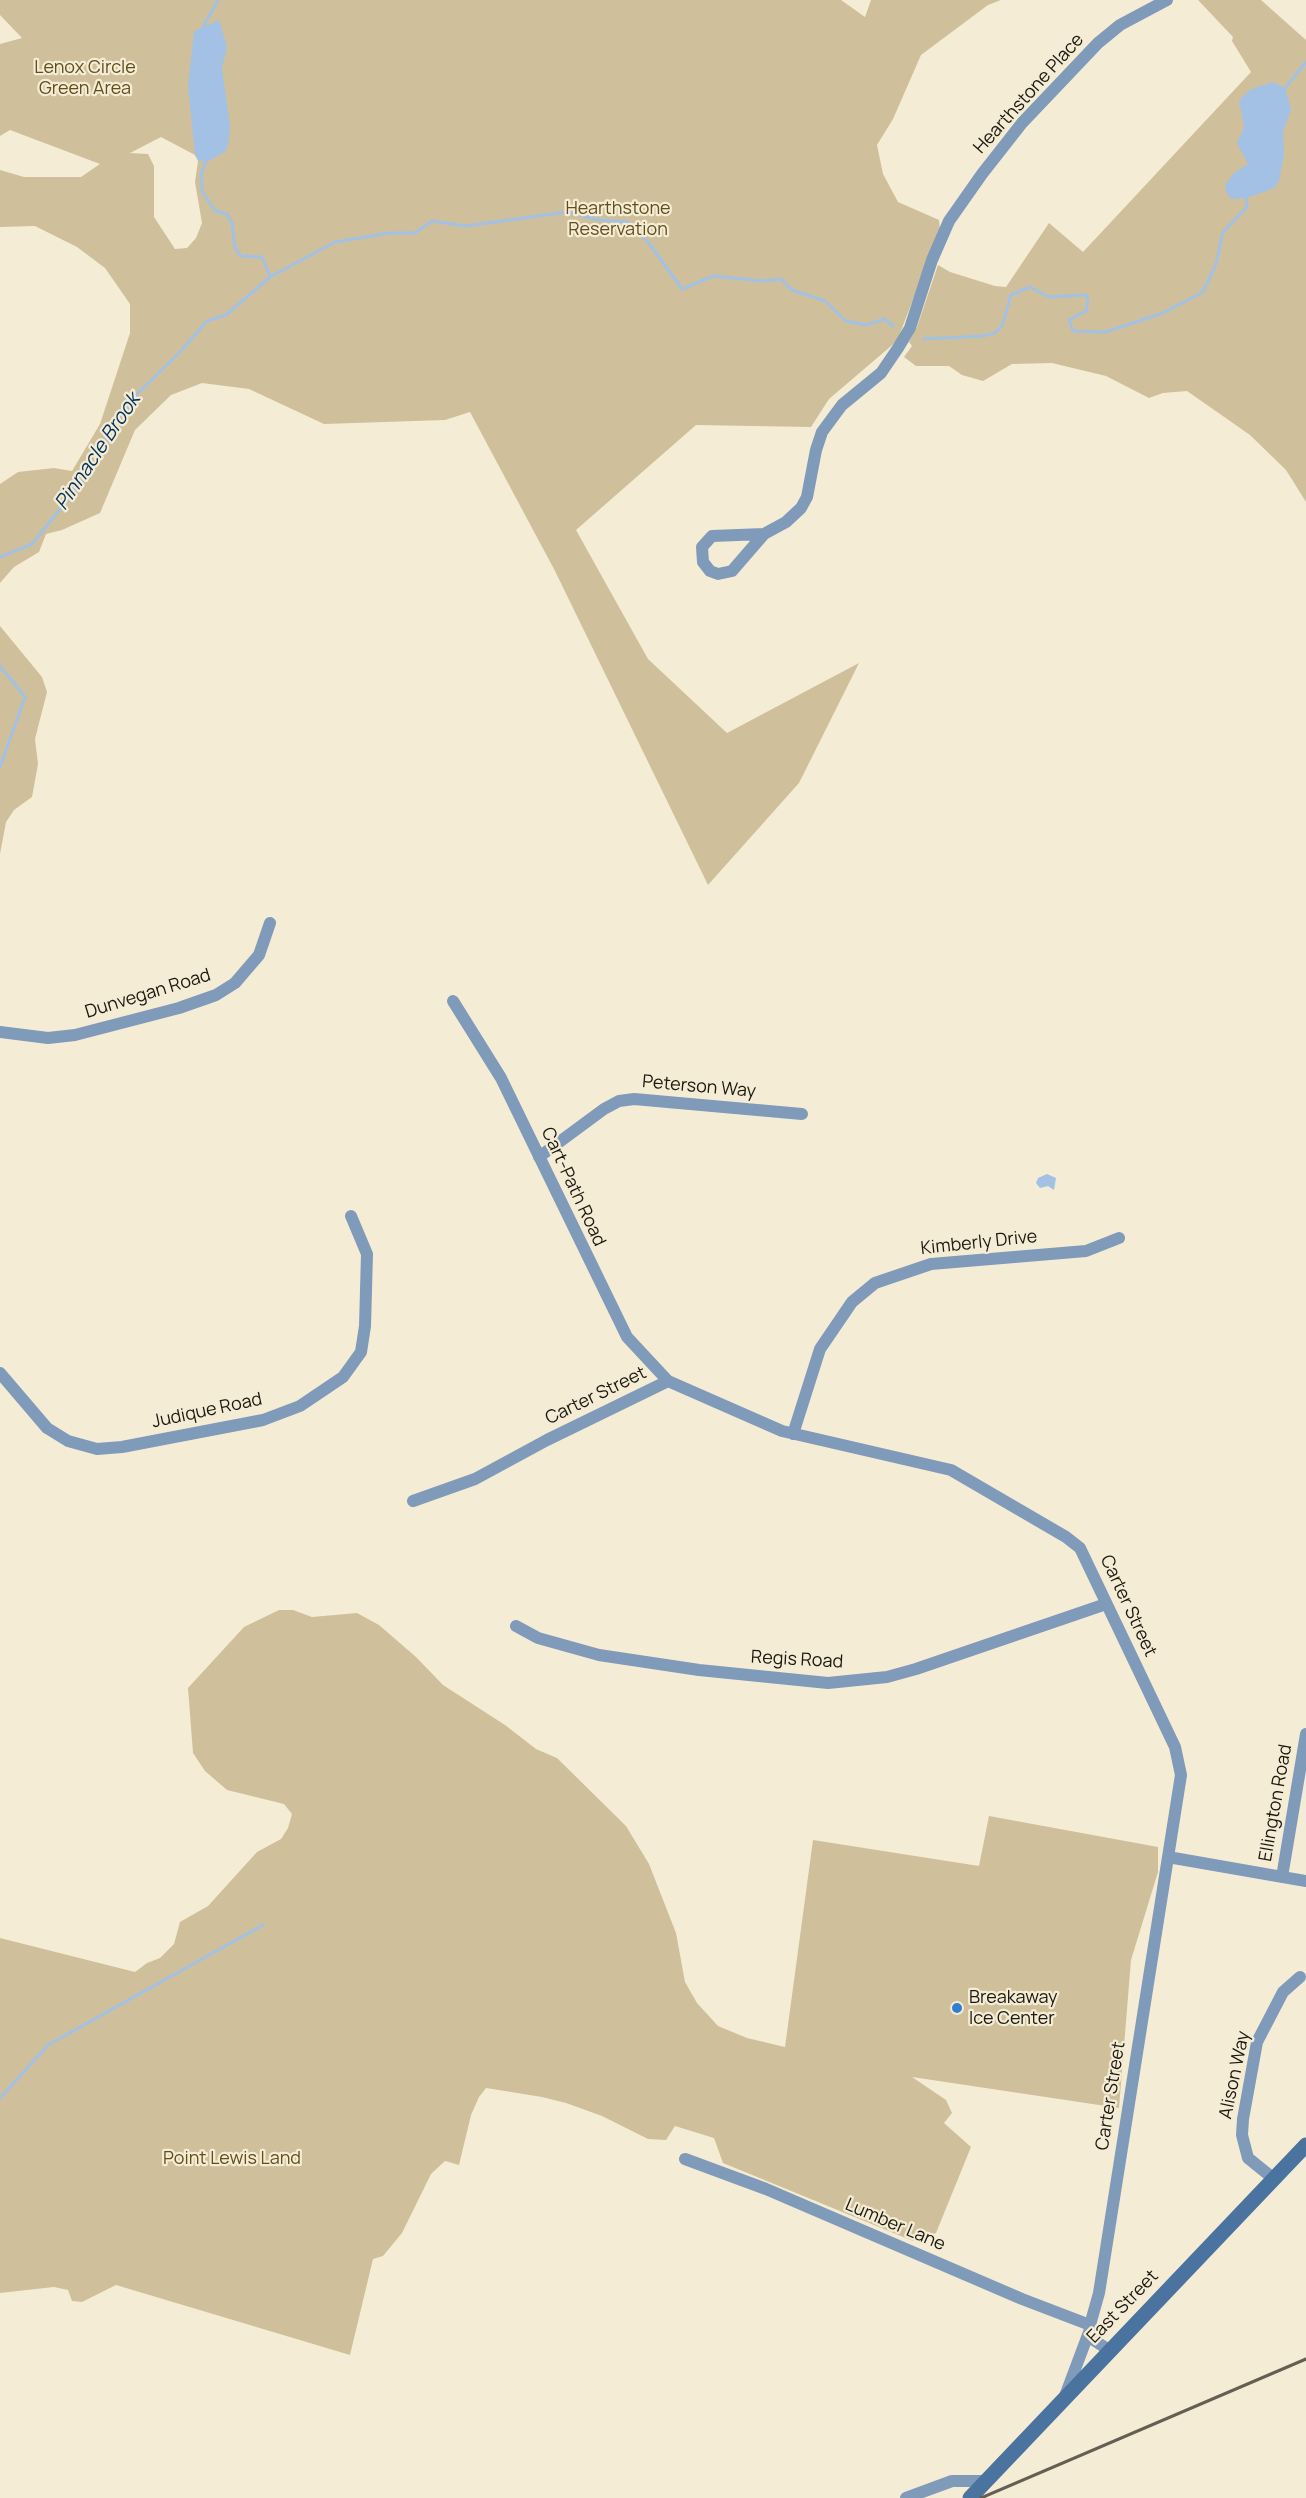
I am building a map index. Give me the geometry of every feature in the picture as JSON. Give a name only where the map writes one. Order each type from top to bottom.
[{"type":"main road","name":"East Street","points":[[970,2498],[983,2481],[1306,2145]]},
{"type":"street","name":"Hearthstone Place","points":[[764,534],[712,536],[702,547],[703,562],[714,573],[729,573],[764,534],[792,518],[805,503],[822,432],[842,405],[881,373],[898,348],[910,328],[942,236],[982,174],[1022,123],[1098,43],[1120,25],[1167,0]]},
{"type":"street","name":"Dunvegan Road","points":[[0,1032],[42,1037],[75,1035],[178,1008],[216,995],[235,983],[259,955],[270,923]]},
{"type":"street","name":"Cart-Path Road","points":[[453,1001],[501,1078],[627,1337],[668,1381]]},
{"type":"street","name":"Peterson Way","points":[[539,1157],[604,1108],[619,1101],[634,1099],[802,1114]]},
{"type":"street","name":"Judique Road","points":[[0,1373],[47,1428],[68,1441],[97,1449],[122,1447],[263,1420],[300,1406],[343,1377],[361,1352],[365,1326],[368,1254],[351,1216]]},
{"type":"street","name":"Kimberly Drive","points":[[793,1434],[820,1349],[852,1302],[875,1283],[931,1264],[1086,1251],[1119,1238]]},
{"type":"street","name":"Carter Street","points":[[413,1501],[475,1479],[547,1440],[668,1381],[793,1434],[935,1464],[951,1470],[1075,1544],[1085,1556],[1179,1756],[1181,1775],[1099,2293],[1065,2396]]},
{"type":"street","name":"Regis Road","points":[[516,1626],[538,1638],[599,1654],[720,1672],[828,1683],[887,1677],[916,1670],[1106,1604]]},
{"type":"street","name":"Ellington Road","points":[[1282,1877],[1306,1734]]},
{"type":"street","points":[[1168,1857],[1306,1881]]},
{"type":"street","name":"Alison Way","points":[[1274,2179],[1248,2158],[1242,2135],[1243,2119],[1257,2042],[1283,1992],[1300,1977]]},
{"type":"street","name":"Lumber Lane","points":[[685,2158],[766,2189],[1089,2329]]},
{"type":"street","points":[[1089,2329],[1092,2339],[1109,2350]]},
{"type":"street","points":[[906,2498],[952,2481],[983,2481]]},
{"type":"green space","name":"Hearthstone Reservation","points":[[0,0],[841,0],[865,17],[871,0],[1001,0],[988,5],[921,55],[893,119],[877,145],[883,174],[898,202],[939,220],[940,230],[897,341],[829,399],[811,427],[696,425],[576,530],[648,659],[727,733],[859,663],[799,783],[708,885],[555,571],[470,412],[445,420],[324,424],[249,389],[202,383],[171,395],[135,430],[100,513],[62,530],[46,534],[39,552],[14,567],[0,583],[0,484],[18,472],[54,468],[72,471],[100,424],[130,333],[130,304],[105,268],[77,247],[35,226],[0,227],[0,170],[24,177],[81,177],[100,164],[10,130],[0,136],[0,44],[22,38],[0,15]],"holes":[[[161,137],[195,155],[198,161],[195,182],[202,223],[196,238],[187,248],[175,249],[154,217],[154,166],[148,154],[130,153]]]},
{"type":"green space","points":[[1198,0],[1261,0],[1306,40],[1306,502],[1286,470],[1250,435],[1187,391],[1163,393],[1149,398],[1106,376],[1052,363],[1012,364],[983,381],[962,375],[949,366],[916,366],[904,357],[912,346],[909,342],[917,327],[938,265],[950,272],[995,286],[1006,287],[1049,223],[1083,252],[1251,72],[1232,41],[1233,37]]},
{"type":"green space","points":[[0,626],[42,677],[47,692],[35,739],[38,764],[32,797],[14,810],[6,822],[0,854]]},
{"type":"green space","name":"Point Lewis Land","points":[[279,1610],[293,1610],[312,1617],[357,1613],[379,1625],[416,1657],[443,1685],[505,1725],[536,1749],[557,1758],[626,1826],[649,1864],[676,1933],[685,1982],[697,2003],[718,2026],[747,2038],[785,2047],[813,1840],[979,1866],[989,1816],[1158,1847],[1158,1872],[1131,1960],[1119,2108],[912,2077],[946,2100],[952,2113],[944,2123],[971,2147],[936,2233],[913,2241],[723,2163],[714,2138],[675,2126],[666,2140],[648,2139],[602,2116],[566,2103],[486,2088],[471,2115],[459,2165],[445,2161],[431,2174],[402,2233],[383,2256],[373,2259],[350,2355],[116,2285],[82,2302],[72,2301],[68,2290],[54,2287],[0,2293],[0,1938],[135,1972],[147,1963],[160,1958],[174,1944],[180,1922],[208,1906],[257,1852],[281,1839],[288,1828],[292,1814],[284,1804],[227,1790],[205,1771],[193,1753],[188,1688],[244,1627]]},
{"type":"water","points":[[219,20],[227,47],[222,68],[230,126],[229,139],[226,151],[209,161],[199,161],[195,155],[188,86],[194,31]]},
{"type":"water","points":[[1273,82],[1285,88],[1291,109],[1283,132],[1284,154],[1279,181],[1274,188],[1264,192],[1246,198],[1232,199],[1227,194],[1225,185],[1234,173],[1248,164],[1237,143],[1244,127],[1239,100],[1251,89]]},
{"type":"water","points":[[1047,1174],[1056,1178],[1054,1190],[1048,1186],[1040,1188],[1036,1183],[1038,1178]]},
{"type":"waterway","points":[[203,27],[218,0]]},
{"type":"waterway","points":[[1285,88],[1306,62]]},
{"type":"waterway","points":[[206,161],[201,174],[202,191],[215,211],[227,214],[232,223],[235,248],[241,256],[262,257],[270,276]]},
{"type":"waterway","name":"Pinnacle Brook","points":[[923,339],[983,336],[995,333],[1002,326],[1011,295],[1030,287],[1049,297],[1086,295],[1088,301],[1086,311],[1069,320],[1073,331],[1106,332],[1163,313],[1203,292],[1216,264],[1223,232],[1247,207],[1246,198]]},
{"type":"waterway","name":"Pinnacle Brook","points":[[0,557],[32,544],[90,472],[117,419],[136,395],[179,353],[207,321],[226,315],[270,277],[335,242],[390,233],[415,233],[432,221],[466,226],[567,212],[599,220],[628,222],[648,242],[682,289],[713,276],[763,281],[781,279],[792,290],[825,301],[846,321],[867,325],[884,319],[893,326]]},
{"type":"waterway","name":"Pinnacle Brook","points":[[0,666],[25,697],[0,767]]},
{"type":"waterway","points":[[0,2098],[48,2045],[263,1925]]},
{"type":"railway","points":[[981,2498],[1306,2359]]},
{"type":"place","name":"Breakaway Ice Center","points":[[957,2008]]},
{"type":"park label","name":"Lenox Circle Green Area","points":[[85,78]]}]
